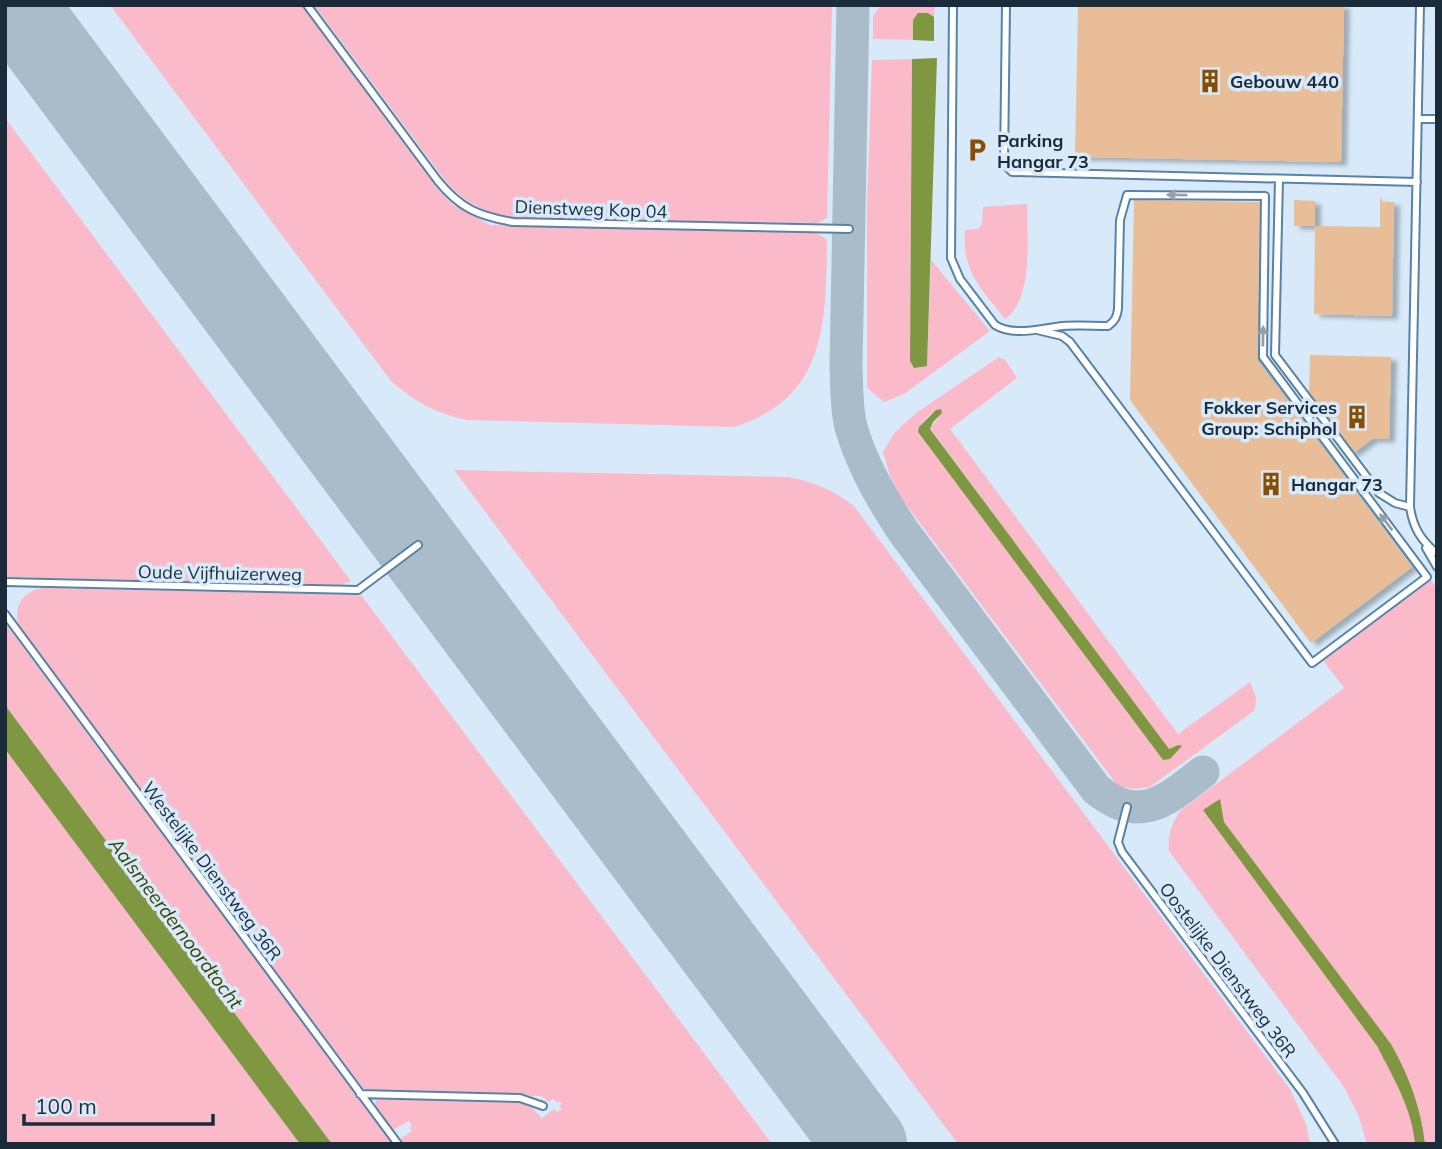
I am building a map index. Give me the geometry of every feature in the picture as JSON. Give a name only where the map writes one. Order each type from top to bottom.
[{"type":"lane","name":"Dienstweg Kop 04","points":[[307,5],[438,181],[472,212],[513,222],[849,229]]},
{"type":"lane","points":[[953,5],[951,258],[960,279],[995,325],[1002,329],[1037,330],[1061,326],[1108,326],[1117,318],[1120,220],[1127,195],[1265,196],[1263,357],[1427,577],[1312,663],[1070,342],[1062,336],[1037,330]]},
{"type":"lane","points":[[1006,5],[1004,164],[1012,173],[1417,183]]},
{"type":"lane","points":[[1420,5],[1410,508],[1413,524],[1437,567]]},
{"type":"lane","points":[[1418,119],[1437,119]]},
{"type":"lane","points":[[1279,179],[1275,355],[1379,493],[1410,508]]},
{"type":"lane","points":[[1422,540],[1437,554]]},
{"type":"lane","name":"Oude Vijfhuizerweg","points":[[5,582],[358,590],[418,545]]},
{"type":"lane","name":"Westelijke Dienstweg 36R","points":[[5,614],[398,1144]]},
{"type":"lane","name":"Oostelijke Dienstweg 36R","points":[[1127,807],[1118,842],[1122,852],[1303,1093],[1335,1144]]},
{"type":"lane","points":[[360,1094],[520,1098],[543,1107]]},
{"type":"shaded area","points":[[110,5],[301,5],[436,187],[452,204],[490,225],[817,233],[827,240],[825,299],[822,327],[815,353],[804,377],[788,397],[765,414],[734,427],[468,420],[427,406],[391,381]]},
{"type":"shaded area","points":[[314,5],[832,5],[827,218],[818,223],[516,219],[485,210],[459,195],[444,179]]},
{"type":"shaded area","points":[[881,5],[933,5],[934,17],[928,13],[913,20],[913,40],[873,39],[873,16]]},
{"type":"shaded area","points":[[918,13],[928,13],[934,17],[934,41],[913,40],[913,20]]},
{"type":"shaded area","points":[[937,58],[927,366],[914,368],[910,361],[912,59]]},
{"type":"shaded area","points":[[912,59],[910,361],[927,366],[931,260],[990,331],[904,394],[884,402],[867,388],[867,206],[872,60]]},
{"type":"shaded area","points":[[5,118],[351,581],[341,585],[5,577]]},
{"type":"shaded area","points":[[1027,204],[1028,249],[1025,282],[1014,310],[1005,319],[974,278],[966,257],[965,230],[978,229],[982,224],[983,207]]},
{"type":"shaded area","points":[[999,357],[1006,361],[1017,378],[950,429],[1178,734],[1250,682],[1256,697],[1255,710],[1150,787],[1134,789],[1118,786],[901,498],[890,476],[883,452],[894,433],[916,413]],"holes":[[[940,409],[942,413],[930,428],[1169,750],[1178,745],[1170,758],[1163,760],[918,432],[930,415]]]},
{"type":"shaded area","points":[[941,409],[942,413],[930,429],[1169,749],[1182,746],[1170,759],[1163,760],[918,432],[919,427],[936,410]]},
{"type":"shaded area","points":[[454,470],[787,477],[822,487],[853,505],[1290,1089],[1306,1124],[1310,1144],[958,1144]]},
{"type":"shaded area","points":[[1430,579],[1437,588],[1437,1144],[1367,1144],[1359,1117],[1344,1087],[1169,851],[1169,840],[1172,826],[1180,811],[1344,688],[1323,660]]},
{"type":"shaded area","points":[[41,588],[361,595],[772,1144],[404,1144],[400,1139],[412,1131],[412,1125],[409,1121],[393,1130],[375,1104],[378,1097],[517,1101],[532,1108],[542,1118],[554,1109],[557,1112],[562,1109],[559,1106],[562,1104],[553,1099],[549,1102],[541,1096],[369,1091],[363,1088],[23,633],[17,618],[18,605],[26,595]]},
{"type":"shaded area","points":[[5,623],[393,1144],[332,1144],[5,705]]},
{"type":"shaded area","points":[[5,705],[332,1144],[300,1144],[5,749]]},
{"type":"shaded area","points":[[5,749],[300,1144],[5,1144]]},
{"type":"shaded area","points":[[1220,799],[1224,822],[1391,1044],[1413,1092],[1425,1144],[1415,1144],[1406,1105],[1377,1046],[1203,810]]},
{"type":"building","name":"Gebouw 440","points":[[1078,5],[1344,5],[1341,162],[1075,157]]},
{"type":"building","points":[[1380,196],[1383,202],[1394,202],[1392,316],[1314,314],[1315,226],[1380,227]]},
{"type":"building","name":"Hangar 73","points":[[1134,200],[1260,202],[1257,360],[1412,567],[1311,643],[1130,400]]},
{"type":"building","points":[[1294,200],[1315,201],[1315,226],[1294,226]]},
{"type":"building","name":"Fokker Services Group: Schiphol","points":[[1310,355],[1391,357],[1389,439],[1372,439],[1352,454],[1309,396]]},
{"type":"taxiway","points":[[853,5],[847,405],[849,420],[867,468],[903,531],[1096,789],[1111,800],[1126,806],[1152,805],[1177,792],[1203,772]]},
{"type":"runway","points":[[15,5],[865,1144]]},
{"type":"place","name":"Gebouw 440","points":[[1210,81]]},
{"type":"place","name":"Parking Hangar 73","points":[[977,150]]},
{"type":"place","name":"Fokker Services Group: Schiphol","points":[[1357,417]]},
{"type":"place","name":"Hangar 73","points":[[1271,484]]},
{"type":"water label","name":"Aalsmeerdernoordtocht","points":[[176,923]]}]
